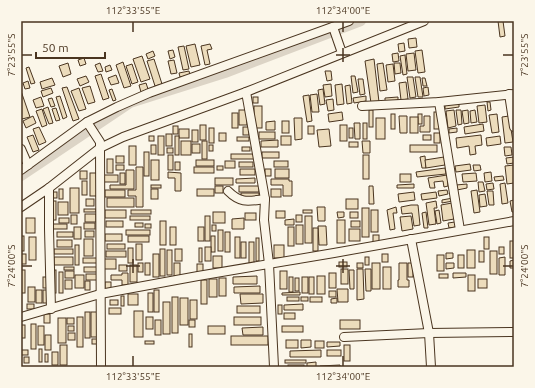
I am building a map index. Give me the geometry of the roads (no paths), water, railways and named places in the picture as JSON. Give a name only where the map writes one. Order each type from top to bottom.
[{"type":"street","points":[[21,170],[88,123],[117,107],[349,21]]},
{"type":"street","points":[[21,207],[50,188],[100,145],[246,92],[342,51],[424,21]]},
{"type":"street","points":[[333,28],[342,51]]},
{"type":"street","points":[[246,92],[265,199],[264,220],[269,264],[274,367]]},
{"type":"street","points":[[362,106],[439,102],[511,94],[514,127]]},
{"type":"street","points":[[439,102],[460,230]]},
{"type":"street","points":[[88,123],[100,145],[101,367]]},
{"type":"street","points":[[21,149],[28,165]]},
{"type":"street","points":[[50,188],[49,229],[51,309]]},
{"type":"street","points":[[228,191],[235,198],[241,200],[250,201],[265,199]]},
{"type":"street","points":[[21,316],[51,309],[100,294],[514,221]]},
{"type":"street","points":[[411,239],[429,332],[431,367]]},
{"type":"street","points":[[344,337],[429,332],[514,332]]},
{"type":"waterway","points":[[21,176],[130,103],[225,73],[361,21]]}]
